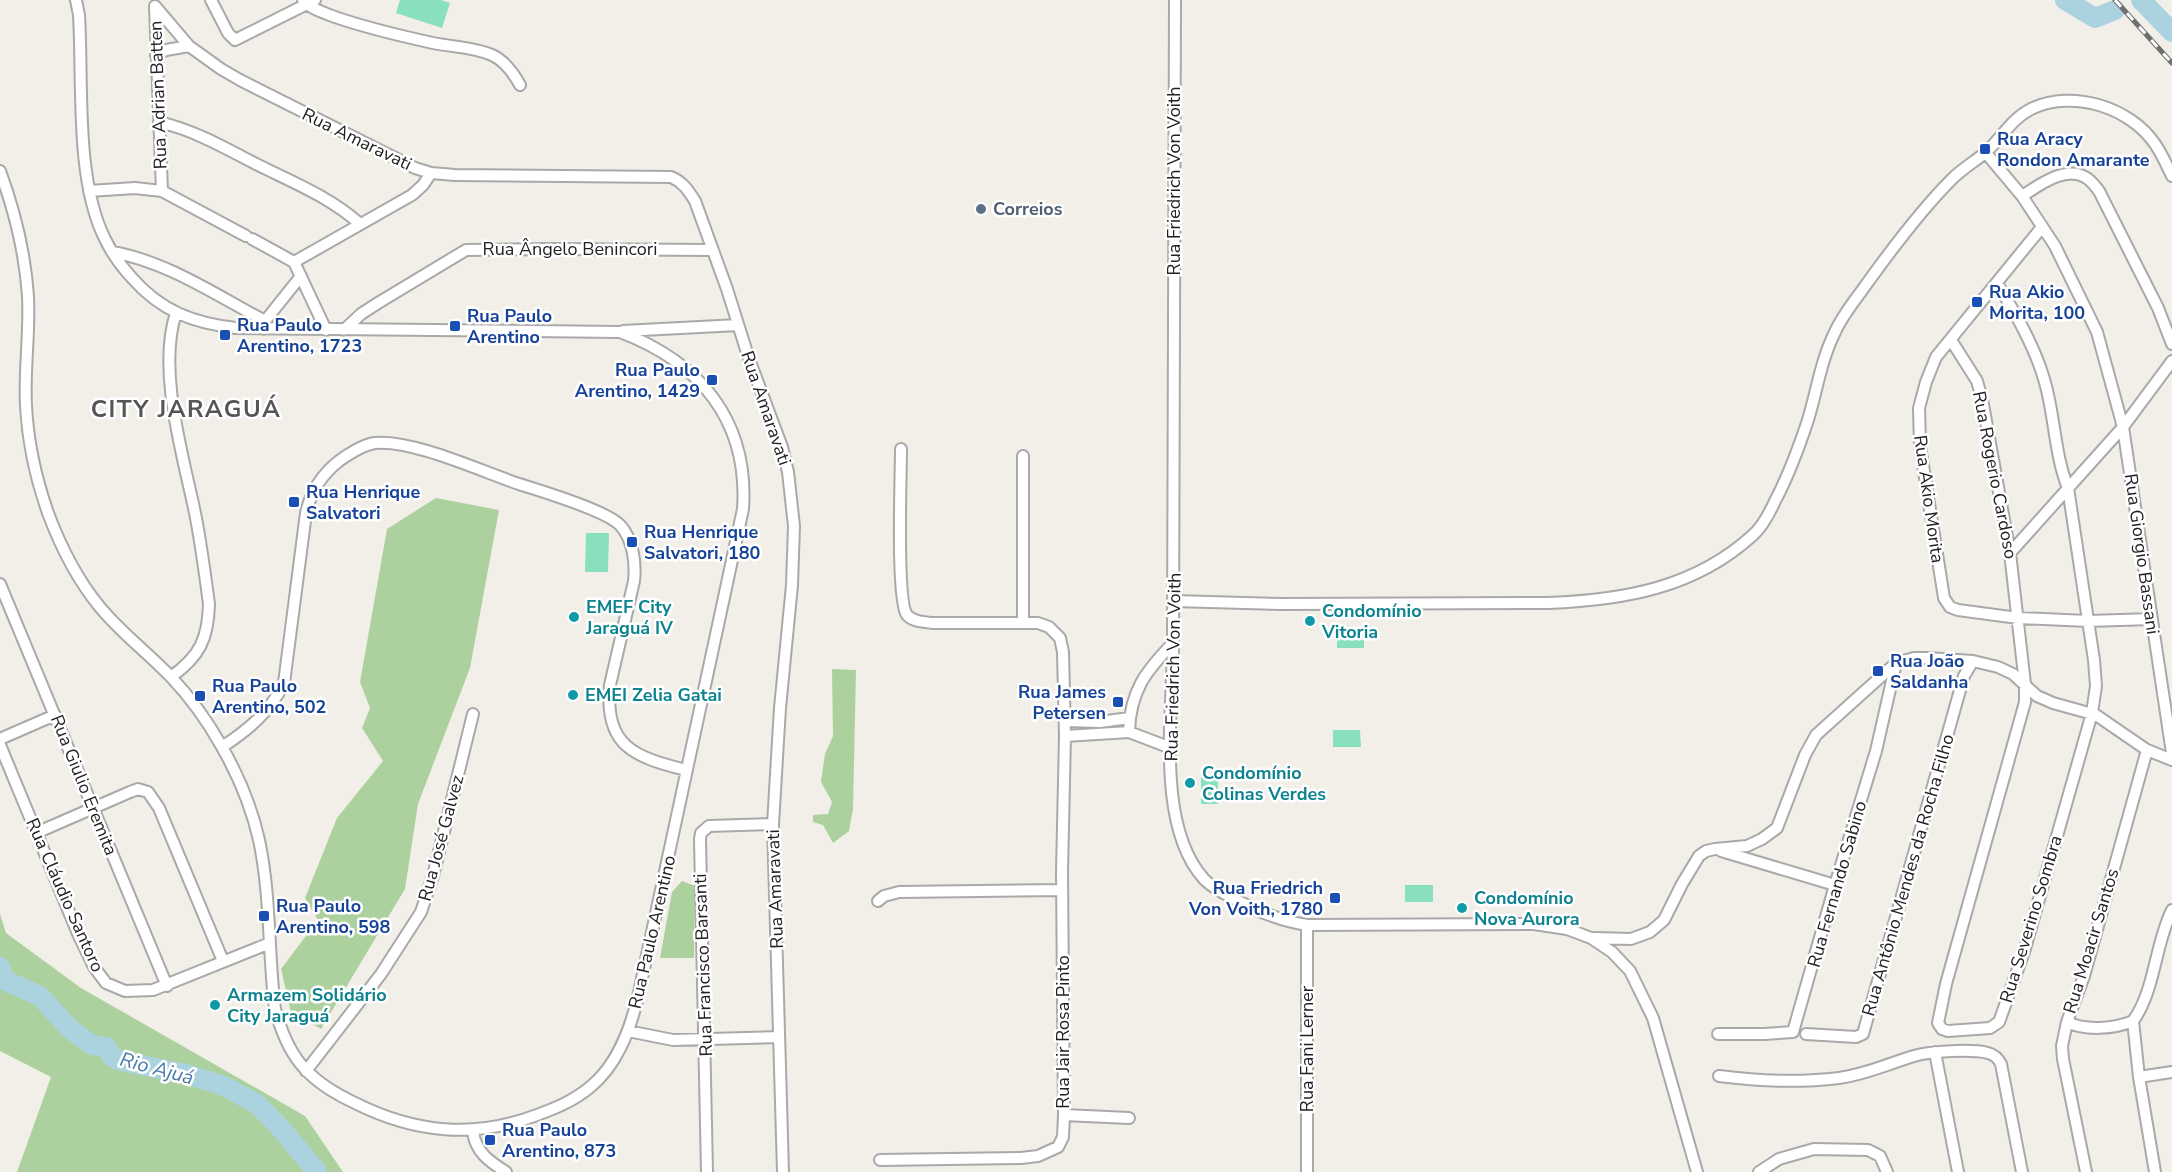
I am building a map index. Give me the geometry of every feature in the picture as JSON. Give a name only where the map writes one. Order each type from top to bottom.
[{"type":"street","name":"Rua Paulo Arentino","points":[[0,171],[23,247],[29,324],[27,421],[30,447],[44,502],[72,564],[97,604],[131,641],[171,677],[200,713],[222,747],[242,790],[259,841],[265,877],[273,990],[279,1024],[294,1055],[306,1071],[340,1095],[382,1115],[428,1128],[473,1131],[525,1120],[560,1107],[576,1098],[602,1076],[612,1063],[628,1031],[644,972],[735,552],[743,501],[742,464],[732,429],[708,389],[682,365],[665,352],[620,332],[326,330],[264,325],[218,326],[176,314],[153,300],[111,252],[99,225],[89,191],[85,154],[79,15],[76,0]]},
{"type":"street","points":[[211,0],[233,40],[246,36],[308,1],[322,12],[360,25],[494,56],[509,68],[520,85]]},
{"type":"street","name":"Rua Friedrich Von Voith","points":[[1175,0],[1173,643],[1170,748],[1173,808],[1177,828],[1188,855],[1204,880],[1224,893],[1273,918],[1307,925],[1534,924],[1567,929],[1592,938],[1612,952],[1629,971],[1653,1018],[1697,1172]]},
{"type":"street","name":"Rua Amaravati","points":[[154,3],[189,46],[221,69],[380,152],[431,173],[671,177],[679,180],[691,195],[713,250],[782,447],[788,471],[794,526],[792,585],[777,743],[773,824],[783,1172]]},
{"type":"street","name":"Rua Adrian Batten","points":[[154,3],[162,190]]},
{"type":"street","points":[[156,55],[166,50],[189,46]]},
{"type":"street","points":[[1173,601],[1283,604],[1590,602],[1629,596],[1701,572],[1727,556],[1755,534],[1772,508],[1787,477],[1808,419],[1823,360],[1836,330],[1860,294],[1895,244],[1952,179],[1986,153],[2014,122],[2032,109],[2056,102],[2074,101],[2101,106],[2121,115],[2142,129],[2155,144],[2172,176]]},
{"type":"street","points":[[159,122],[190,132],[298,184],[340,207],[360,224]]},
{"type":"street","points":[[1986,153],[2022,196],[2046,181],[2073,174],[2085,176],[2094,185],[2145,282],[2172,344]]},
{"type":"street","points":[[294,262],[412,195],[431,173]]},
{"type":"street","points":[[89,191],[135,188],[162,190],[294,262],[326,330]]},
{"type":"street","name":"Rua Giorgio Bassani","points":[[2022,196],[2055,246],[2097,332],[2123,426],[2172,753]]},
{"type":"street","points":[[0,204],[13,208]]},
{"type":"street","name":"Rua Akio Morita","points":[[2042,226],[1936,357],[1919,408],[1920,446],[1944,598],[1950,607],[1958,610],[2018,618],[2088,621],[2152,619]]},
{"type":"street","name":"Rua Ângelo Benincori","points":[[344,330],[361,314],[466,250],[713,250]]},
{"type":"street","points":[[111,252],[144,259],[166,269],[264,325],[301,276]]},
{"type":"street","name":"Rua Severino Sombra","points":[[1997,283],[2018,318],[2044,379],[2060,464],[2068,488],[2097,686],[2092,713],[2024,952],[2000,1022],[1990,1028],[1948,1031],[1942,1029],[1938,1023],[1946,984],[2025,702],[2025,684]]},
{"type":"street","points":[[171,677],[191,662],[205,639],[209,624],[209,604],[173,397],[170,350],[172,326],[176,314]]},
{"type":"street","points":[[620,332],[738,325]]},
{"type":"street","name":"Rua Rogerio Cardoso","points":[[1951,340],[1977,381],[1982,399],[2004,531],[2010,553],[2025,684]]},
{"type":"street","points":[[2010,553],[2123,426],[2172,361]]},
{"type":"street","points":[[222,747],[265,713],[284,683],[306,513],[312,493],[330,468],[353,451],[374,444],[386,443],[414,448],[548,494],[604,515],[620,525],[631,547],[635,567],[634,581],[610,686],[612,721],[615,731],[633,751],[655,762],[686,770]]},
{"type":"street","name":"Rua Jair Rosa Pinto","points":[[880,1160],[997,1159],[1038,1156],[1058,1147],[1063,1137],[1064,1115],[1062,890],[1065,721],[1063,652],[1060,638],[1049,627],[1038,623],[933,623],[912,619],[903,607],[902,597],[901,449]]},
{"type":"street","points":[[1023,456],[1023,622]]},
{"type":"street","name":"Rua Giulio Eremita","points":[[0,584],[167,986]]},
{"type":"street","points":[[1129,732],[1129,718],[1138,686],[1147,671],[1173,643]]},
{"type":"street","points":[[1592,938],[1631,939],[1650,932],[1664,920],[1696,859],[1706,851],[1747,846],[1777,828],[1805,755],[1816,735],[1896,663],[1919,657],[1973,661],[1998,667],[2013,674],[2037,696],[2053,703],[2092,713],[2147,750],[2172,760]]},
{"type":"street","name":"Rua Antônio Mendes da Rocha Filho","points":[[1806,1034],[1856,1037],[1863,1035],[1961,685],[1973,661]]},
{"type":"street","name":"Rua Fernando Sabino","points":[[1718,1034],[1793,1032],[1880,737],[1896,663]]},
{"type":"street","name":"Rua José Galvez","points":[[306,1071],[381,974],[421,912],[433,876],[473,714]]},
{"type":"street","points":[[0,739],[55,715]]},
{"type":"street","points":[[1065,721],[1100,722],[1129,718]]},
{"type":"street","points":[[1065,736],[1129,732],[1170,748]]},
{"type":"street","name":"Rua Cláudio Santoro","points":[[0,745],[79,936],[106,983],[125,991],[145,991],[167,986],[270,943]]},
{"type":"street","name":"Rua Moacir Santos","points":[[2133,1021],[2109,1027],[2078,1027],[2067,1022],[2084,976],[2147,750]]},
{"type":"street","points":[[36,833],[138,789],[148,792],[153,797],[223,961]]},
{"type":"street","name":"Rua Francisco Barsanti","points":[[707,1172],[701,833],[704,828],[715,824],[773,824]]},
{"type":"street","points":[[1715,849],[1835,885]]},
{"type":"street","points":[[878,901],[884,896],[899,892],[1062,890]]},
{"type":"street","points":[[2155,1172],[2139,1077],[2133,1021],[2144,1000],[2164,928],[2172,910]]},
{"type":"street","name":"Rua Fani Lerner","points":[[1307,925],[1307,1172]]},
{"type":"street","points":[[2067,1022],[2062,1046],[2063,1059],[2086,1172]]},
{"type":"street","points":[[628,1031],[662,1039],[778,1037]]},
{"type":"street","points":[[1935,1052],[1958,1172]]},
{"type":"street","points":[[1719,1076],[1785,1081],[1837,1078],[1870,1072],[1915,1056],[1935,1052],[1987,1053],[1997,1057],[2001,1064],[2022,1172]]},
{"type":"street","points":[[2139,1077],[2172,1072]]},
{"type":"street","points":[[1064,1115],[1129,1118]]},
{"type":"street","points":[[473,1131],[477,1148],[485,1157],[506,1172]]},
{"type":"street","points":[[1759,1172],[1779,1159],[1814,1149],[1869,1150],[1880,1156],[1887,1172]]},
{"type":"green space","points":[[400,0],[441,0],[450,3],[442,28],[396,13]]},
{"type":"green space","points":[[436,498],[499,510],[470,668],[418,804],[405,889],[321,1029],[291,1012],[281,969],[318,920],[305,898],[337,818],[383,761],[362,728],[370,708],[360,682],[387,529]]},
{"type":"green space","points":[[586,533],[609,533],[608,572],[585,572]]},
{"type":"green space","points":[[1337,631],[1364,631],[1364,648],[1337,648]]},
{"type":"green space","points":[[832,669],[856,670],[853,809],[849,831],[833,843],[823,825],[813,822],[813,815],[828,814],[832,802],[821,782],[825,754],[833,736]]},
{"type":"green space","points":[[1333,730],[1360,730],[1361,747],[1333,747]]},
{"type":"green space","points":[[1201,777],[1218,777],[1218,804],[1201,804]]},
{"type":"green space","points":[[682,881],[695,886],[694,958],[660,958],[672,892]]},
{"type":"green space","points":[[1405,885],[1433,885],[1433,902],[1405,902]]},
{"type":"green space","points":[[0,914],[6,933],[81,988],[305,1116],[343,1172],[17,1172],[51,1077],[0,1051]]},
{"type":"waterway","points":[[2065,0],[2095,18],[2115,10]]},
{"type":"waterway","points":[[2141,0],[2172,32]]},
{"type":"waterway","name":"Rio Ajuá","points":[[0,967],[4,980],[40,996],[70,1029],[92,1045],[106,1047],[111,1056],[121,1061],[186,1074],[224,1086],[257,1104],[278,1125],[317,1172]]},
{"type":"railway","points":[[2115,0],[2172,63]]},
{"type":"place","name":"Rua Aracy Rondon Amarante","points":[[1985,149]]},
{"type":"place","name":"Correios","points":[[981,209]]},
{"type":"place","name":"Rua Akio Morita, 100","points":[[1977,302]]},
{"type":"place","name":"Rua Paulo Arentino","points":[[455,326]]},
{"type":"place","name":"Rua Paulo Arentino, 1723","points":[[225,335]]},
{"type":"place","name":"Rua Paulo Arentino, 1429","points":[[712,380]]},
{"type":"place","name":"Rua Henrique Salvatori","points":[[294,502]]},
{"type":"place","name":"Rua Henrique Salvatori, 180","points":[[632,542]]},
{"type":"place","name":"EMEF City Jaraguá IV","points":[[574,617]]},
{"type":"place","name":"Condomínio Vitoria","points":[[1310,621]]},
{"type":"place","name":"Rua João Saldanha","points":[[1878,671]]},
{"type":"place","name":"EMEI Zelia Gatai","points":[[573,695]]},
{"type":"place","name":"Rua Paulo Arentino, 502","points":[[200,696]]},
{"type":"place","name":"Rua James Petersen","points":[[1118,702]]},
{"type":"place","name":"Condomínio Colinas Verdes","points":[[1190,783]]},
{"type":"place","name":"Rua Friedrich Von Voith, 1780","points":[[1335,898]]},
{"type":"place","name":"Condomínio Nova Aurora","points":[[1462,908]]},
{"type":"place","name":"Rua Paulo Arentino, 598","points":[[264,916]]},
{"type":"place","name":"Armazem Solidário City Jaraguá","points":[[215,1005]]},
{"type":"place","name":"Rua Paulo Arentino, 873","points":[[490,1140]]},
{"type":"district","name":"CITY JARAGUÁ","points":[[186,409]]}]
